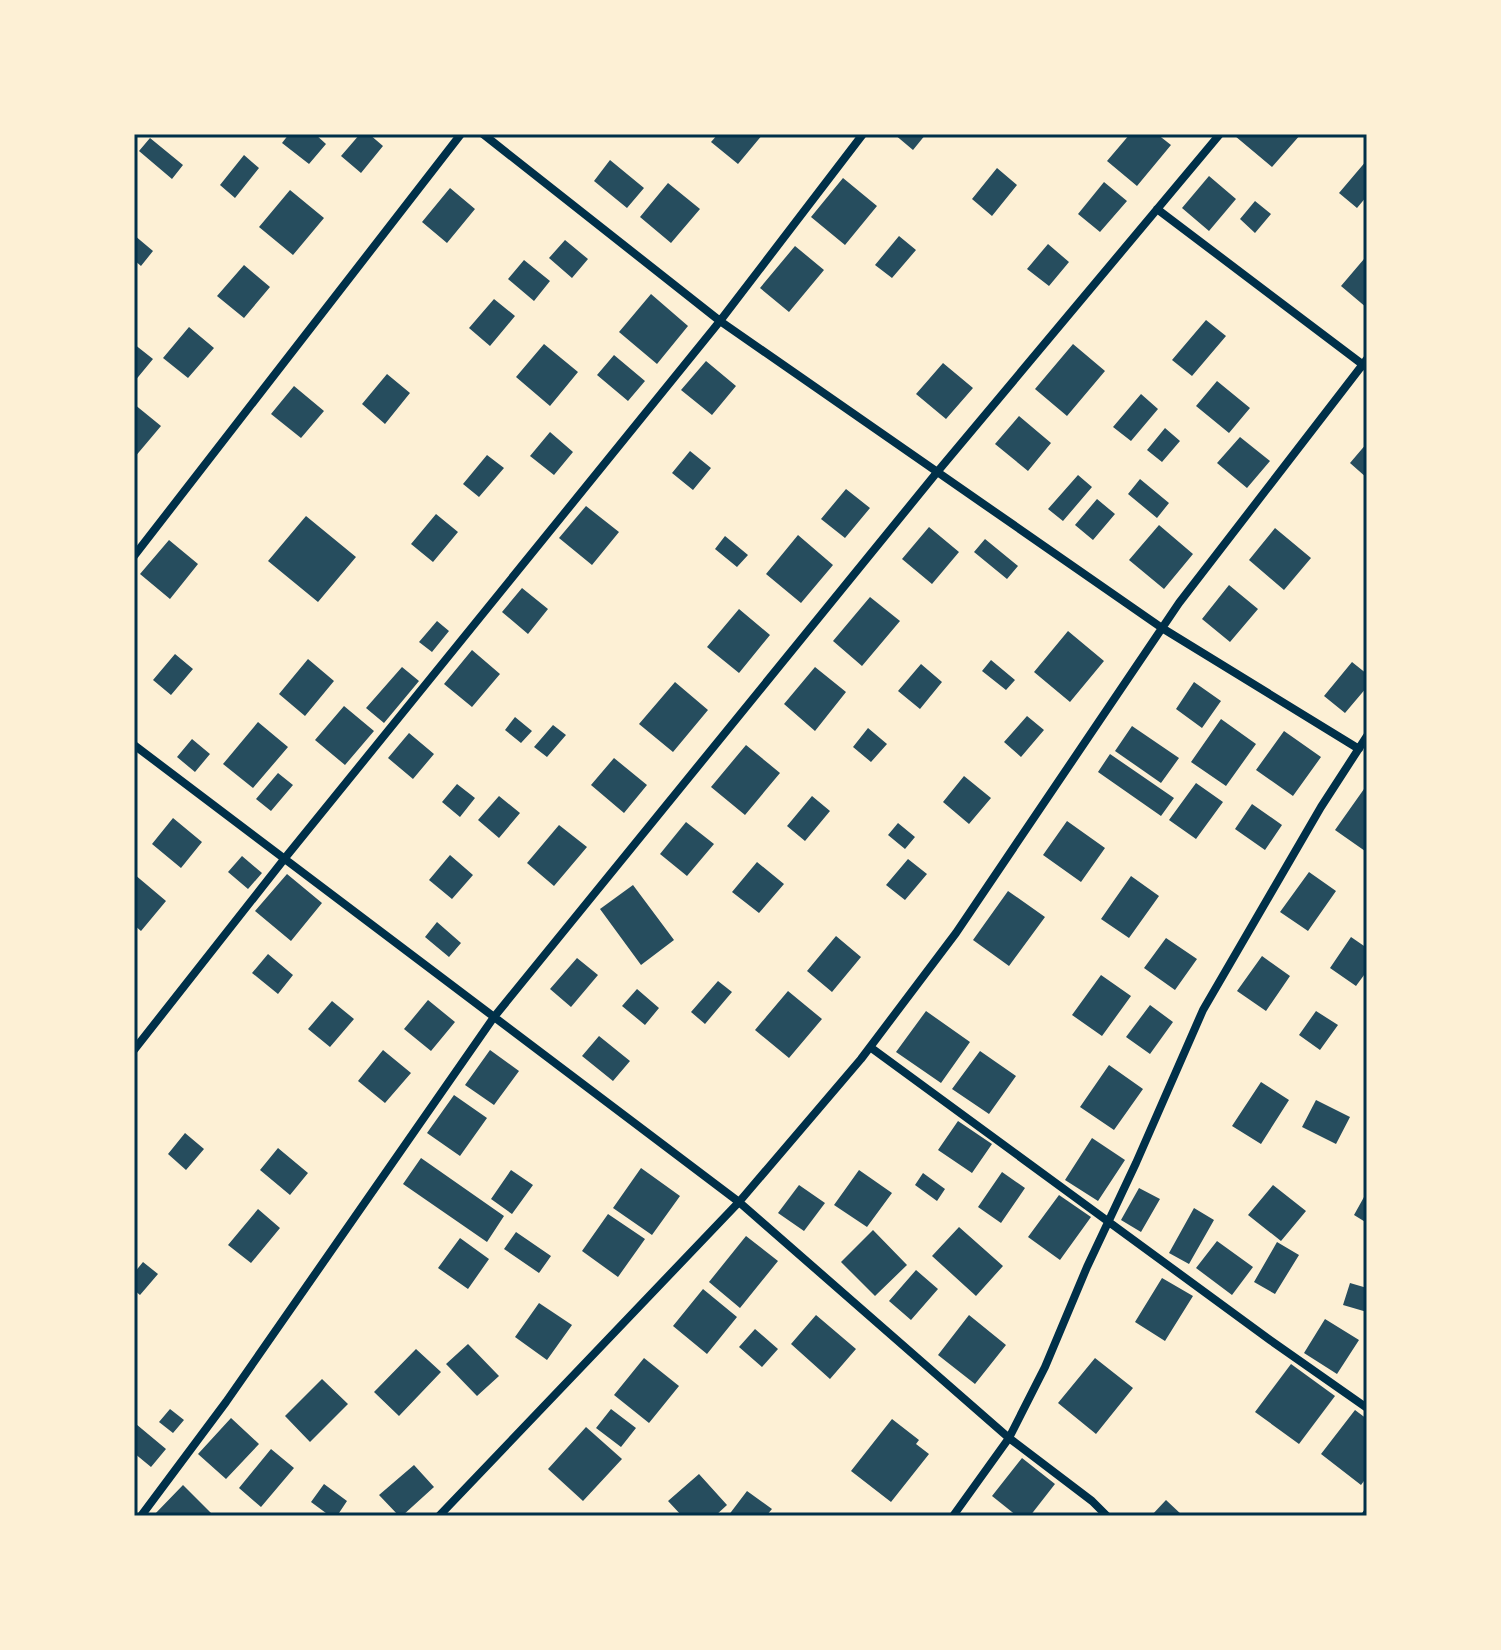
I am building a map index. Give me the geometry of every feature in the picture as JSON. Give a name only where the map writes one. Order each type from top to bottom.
[{"type":"street","points":[[134,556],[461,134]]},
{"type":"street","points":[[483,134],[720,321],[1162,628],[1359,749]]},
{"type":"street","points":[[134,1050],[285,858],[720,321],[863,134]]},
{"type":"street","points":[[141,1516],[226,1402],[494,1017],[938,471],[1220,134]]},
{"type":"street","points":[[439,1516],[739,1202],[870,1047],[956,933],[1162,628],[1365,363],[1157,209]]},
{"type":"street","points":[[953,1516],[1009,1438],[1045,1367],[1203,1010],[1321,807],[1367,736]]},
{"type":"street","points":[[134,745],[739,1202],[1009,1438],[1107,1516]]},
{"type":"street","points":[[870,1047],[1107,1223],[1367,1408]]},
{"type":"building","points":[[289,134],[315,134],[326,144],[309,164],[282,143]]},
{"type":"building","points":[[360,134],[369,134],[383,146],[361,173],[341,156]]},
{"type":"building","points":[[718,134],[763,134],[738,164],[711,142]]},
{"type":"building","points":[[894,134],[926,134],[913,150]]},
{"type":"building","points":[[1130,134],[1157,134],[1171,145],[1137,186],[1107,161]]},
{"type":"building","points":[[1301,134],[1272,167],[1235,136]]},
{"type":"building","points":[[150,138],[183,165],[172,179],[139,151]]},
{"type":"building","points":[[244,155],[259,168],[235,198],[220,185]]},
{"type":"building","points":[[610,160],[644,188],[627,208],[594,181]]},
{"type":"building","points":[[1367,160],[1367,196],[1357,208],[1339,193]]},
{"type":"building","points":[[997,168],[1017,185],[992,216],[972,199]]},
{"type":"building","points":[[1209,176],[1236,199],[1209,231],[1182,208]]},
{"type":"building","points":[[843,178],[877,206],[845,245],[811,217]]},
{"type":"building","points":[[1104,182],[1127,201],[1100,232],[1078,214]]},
{"type":"building","points":[[668,183],[700,209],[671,243],[640,217]]},
{"type":"building","points":[[450,188],[475,209],[447,243],[422,222]]},
{"type":"building","points":[[290,190],[324,218],[293,255],[259,227]]},
{"type":"building","points":[[1255,201],[1271,214],[1255,233],[1240,219]]},
{"type":"building","points":[[134,235],[153,251],[141,266],[134,260]]},
{"type":"building","points":[[899,236],[916,250],[892,278],[875,265]]},
{"type":"building","points":[[565,240],[588,259],[572,278],[549,258]]},
{"type":"building","points":[[1048,244],[1069,262],[1049,286],[1027,269]]},
{"type":"building","points":[[795,246],[824,270],[789,312],[760,288]]},
{"type":"building","points":[[1364,259],[1367,261],[1367,308],[1341,286]]},
{"type":"building","points":[[524,260],[550,281],[534,301],[508,279]]},
{"type":"building","points":[[244,265],[270,287],[244,318],[217,296]]},
{"type":"building","points":[[651,294],[688,326],[657,364],[619,332]]},
{"type":"building","points":[[494,299],[515,316],[490,346],[469,328]]},
{"type":"building","points":[[1206,320],[1226,336],[1192,376],[1172,360]]},
{"type":"building","points":[[189,327],[214,348],[188,378],[163,358]]},
{"type":"building","points":[[134,344],[153,359],[134,382]]},
{"type":"building","points":[[544,344],[578,372],[550,406],[516,377]]},
{"type":"building","points":[[1073,344],[1105,371],[1067,416],[1035,389]]},
{"type":"building","points":[[614,355],[645,381],[628,401],[597,375]]},
{"type":"building","points":[[706,361],[736,386],[712,415],[681,390]]},
{"type":"building","points":[[943,363],[973,388],[946,419],[916,394]]},
{"type":"building","points":[[387,374],[410,393],[385,424],[362,404]]},
{"type":"building","points":[[1217,381],[1250,408],[1229,433],[1196,406]]},
{"type":"building","points":[[294,386],[324,411],[301,438],[271,414]]},
{"type":"building","points":[[1141,394],[1158,409],[1131,441],[1113,427]]},
{"type":"building","points":[[134,404],[161,426],[134,458]]},
{"type":"building","points":[[1019,416],[1051,443],[1028,471],[995,444]]},
{"type":"building","points":[[1165,428],[1180,441],[1162,462],[1147,450]]},
{"type":"building","points":[[550,432],[573,452],[554,475],[530,456]]},
{"type":"building","points":[[1240,437],[1270,461],[1247,488],[1217,463]]},
{"type":"building","points":[[1367,443],[1367,478],[1350,463]]},
{"type":"building","points":[[690,451],[711,468],[693,490],[672,473]]},
{"type":"building","points":[[487,455],[504,468],[479,497],[463,484]]},
{"type":"building","points":[[1078,475],[1092,487],[1063,521],[1048,509]]},
{"type":"building","points":[[1140,479],[1169,503],[1157,518],[1128,494]]},
{"type":"building","points":[[846,489],[870,508],[845,538],[821,519]]},
{"type":"building","points":[[1097,499],[1115,514],[1093,540],[1075,525]]},
{"type":"building","points":[[586,506],[619,532],[592,565],[559,538]]},
{"type":"building","points":[[436,514],[458,532],[433,562],[411,544]]},
{"type":"building","points":[[306,516],[356,557],[318,602],[268,561]]},
{"type":"building","points":[[1159,525],[1193,554],[1164,589],[1129,560]]},
{"type":"building","points":[[929,527],[959,552],[932,584],[902,559]]},
{"type":"building","points":[[1275,528],[1311,558],[1284,590],[1249,560]]},
{"type":"building","points":[[798,535],[833,565],[801,603],[766,574]]},
{"type":"building","points":[[725,536],[748,555],[737,567],[715,549]]},
{"type":"building","points":[[985,539],[1018,566],[1007,579],[974,552]]},
{"type":"building","points":[[169,540],[198,564],[170,599],[140,574]]},
{"type":"building","points":[[1229,585],[1258,609],[1230,642],[1202,619]]},
{"type":"building","points":[[522,588],[548,609],[528,634],[502,612]]},
{"type":"building","points":[[870,597],[900,621],[862,666],[833,641]]},
{"type":"building","points":[[739,609],[770,635],[739,673],[707,647]]},
{"type":"building","points":[[437,621],[449,631],[432,652],[419,642]]},
{"type":"building","points":[[1068,631],[1104,661],[1070,702],[1034,672]]},
{"type":"building","points":[[472,650],[500,674],[472,707],[444,684]]},
{"type":"building","points":[[175,654],[193,669],[171,695],[153,680]]},
{"type":"building","points":[[308,659],[334,681],[305,716],[279,694]]},
{"type":"building","points":[[991,660],[1015,680],[1006,690],[982,671]]},
{"type":"building","points":[[1352,662],[1367,674],[1367,687],[1345,713],[1324,696]]},
{"type":"building","points":[[921,664],[942,682],[920,709],[898,691]]},
{"type":"building","points":[[402,667],[419,681],[384,723],[366,708]]},
{"type":"building","points":[[815,667],[846,692],[815,731],[784,704]]},
{"type":"building","points":[[675,682],[708,710],[673,752],[639,724]]},
{"type":"building","points":[[1194,682],[1221,701],[1202,728],[1176,709]]},
{"type":"building","points":[[344,706],[374,731],[345,765],[315,740]]},
{"type":"building","points":[[1027,716],[1044,730],[1021,757],[1004,742]]},
{"type":"building","points":[[515,717],[532,731],[521,743],[505,730]]},
{"type":"building","points":[[1221,719],[1256,744],[1226,786],[1191,762]]},
{"type":"building","points":[[258,722],[288,747],[253,788],[223,764]]},
{"type":"building","points":[[553,725],[566,735],[547,757],[534,747]]},
{"type":"building","points":[[1132,726],[1179,758],[1161,783],[1115,751]]},
{"type":"building","points":[[868,728],[887,744],[871,762],[853,747]]},
{"type":"building","points":[[1284,731],[1321,757],[1293,796],[1256,770]]},
{"type":"building","points":[[409,733],[434,754],[413,779],[388,758]]},
{"type":"building","points":[[192,739],[210,754],[195,772],[177,757]]},
{"type":"building","points":[[746,745],[780,773],[745,815],[711,787]]},
{"type":"building","points":[[1110,754],[1174,798],[1161,816],[1098,772]]},
{"type":"building","points":[[614,758],[647,785],[624,813],[591,785]]},
{"type":"building","points":[[278,773],[293,785],[271,811],[256,799]]},
{"type":"building","points":[[964,776],[991,798],[969,824],[943,802]]},
{"type":"building","points":[[1196,783],[1223,802],[1196,839],[1169,820]]},
{"type":"building","points":[[457,784],[475,798],[460,817],[442,802]]},
{"type":"building","points":[[1364,789],[1367,791],[1365,851],[1335,830]]},
{"type":"building","points":[[499,796],[520,813],[499,838],[478,820]]},
{"type":"building","points":[[812,796],[830,811],[805,841],[787,826]]},
{"type":"building","points":[[1252,804],[1282,825],[1265,850],[1235,829]]},
{"type":"building","points":[[173,818],[202,842],[181,868],[152,844]]},
{"type":"building","points":[[1067,821],[1105,848],[1081,882],[1043,855]]},
{"type":"building","points":[[686,822],[714,844],[687,876],[660,854]]},
{"type":"building","points":[[898,823],[915,837],[905,849],[888,835]]},
{"type":"building","points":[[559,825],[587,847],[554,886],[527,863]]},
{"type":"building","points":[[450,855],[473,875],[452,899],[429,880]]},
{"type":"building","points":[[242,856],[262,873],[248,889],[228,872]]},
{"type":"building","points":[[908,859],[927,874],[905,900],[886,885]]},
{"type":"building","points":[[757,862],[784,884],[759,913],[732,892]]},
{"type":"building","points":[[1309,872],[1336,891],[1308,931],[1280,912]]},
{"type":"building","points":[[134,874],[166,901],[141,931],[134,925]]},
{"type":"building","points":[[287,874],[322,903],[291,941],[255,911]]},
{"type":"building","points":[[1131,876],[1159,896],[1129,938],[1101,919]]},
{"type":"building","points":[[633,885],[674,940],[641,965],[600,909]]},
{"type":"building","points":[[1008,891],[1045,917],[1009,966],[973,940]]},
{"type":"building","points":[[437,922],[461,943],[449,957],[425,937]]},
{"type":"building","points":[[836,936],[861,957],[832,992],[807,971]]},
{"type":"building","points":[[1351,937],[1367,948],[1367,971],[1356,986],[1330,968]]},
{"type":"building","points":[[1166,938],[1197,959],[1175,990],[1144,968]]},
{"type":"building","points":[[268,954],[293,975],[278,994],[252,973]]},
{"type":"building","points":[[1262,956],[1290,976],[1266,1011],[1237,991]]},
{"type":"building","points":[[577,958],[598,975],[571,1007],[550,989]]},
{"type":"building","points":[[1101,975],[1131,996],[1102,1036],[1072,1015]]},
{"type":"building","points":[[718,981],[732,992],[705,1024],[691,1012]]},
{"type":"building","points":[[637,989],[659,1008],[645,1025],[622,1006]]},
{"type":"building","points":[[788,991],[822,1019],[789,1058],[755,1030]]},
{"type":"building","points":[[428,1000],[455,1022],[431,1051],[404,1029]]},
{"type":"building","points":[[332,1001],[354,1019],[330,1047],[308,1029]]},
{"type":"building","points":[[1150,1005],[1173,1022],[1150,1054],[1126,1037]]},
{"type":"building","points":[[926,1011],[970,1042],[941,1083],[896,1052]]},
{"type":"building","points":[[1316,1011],[1338,1025],[1320,1050],[1299,1035]]},
{"type":"building","points":[[599,1036],[630,1061],[613,1081],[582,1056]]},
{"type":"building","points":[[383,1050],[411,1073],[385,1103],[358,1081]]},
{"type":"building","points":[[490,1050],[519,1071],[494,1105],[465,1085]]},
{"type":"building","points":[[980,1051],[1016,1076],[989,1114],[952,1089]]},
{"type":"building","points":[[1109,1065],[1143,1089],[1114,1130],[1080,1107]]},
{"type":"building","points":[[1261,1082],[1289,1100],[1261,1144],[1232,1126]]},
{"type":"building","points":[[454,1095],[487,1118],[460,1156],[427,1133]]},
{"type":"building","points":[[1316,1100],[1350,1117],[1336,1144],[1302,1127]]},
{"type":"building","points":[[958,1121],[992,1144],[972,1173],[938,1150]]},
{"type":"building","points":[[185,1133],[204,1149],[186,1170],[168,1154]]},
{"type":"building","points":[[1092,1138],[1125,1160],[1098,1201],[1065,1180]]},
{"type":"building","points":[[278,1148],[308,1173],[290,1195],[260,1170]]},
{"type":"building","points":[[421,1158],[504,1216],[487,1242],[403,1184]]},
{"type":"building","points":[[641,1168],[680,1196],[652,1235],[613,1208]]},
{"type":"building","points":[[511,1170],[533,1185],[512,1214],[491,1199]]},
{"type":"building","points":[[859,1170],[892,1193],[867,1227],[834,1205]]},
{"type":"building","points":[[1002,1172],[1025,1188],[1001,1223],[978,1207]]},
{"type":"building","points":[[923,1173],[945,1189],[937,1201],[915,1185]]},
{"type":"building","points":[[799,1185],[825,1203],[804,1231],[778,1213]]},
{"type":"building","points":[[1273,1185],[1306,1211],[1281,1241],[1248,1215]]},
{"type":"building","points":[[1139,1188],[1160,1199],[1141,1232],[1121,1220]]},
{"type":"building","points":[[1059,1195],[1091,1217],[1060,1260],[1028,1237]]},
{"type":"building","points":[[1364,1197],[1367,1199],[1367,1223],[1354,1215]]},
{"type":"building","points":[[1194,1208],[1214,1220],[1189,1264],[1169,1253]]},
{"type":"building","points":[[258,1209],[280,1228],[251,1263],[228,1245]]},
{"type":"building","points":[[608,1214],[645,1239],[618,1277],[582,1251]]},
{"type":"building","points":[[959,1227],[1003,1266],[976,1296],[932,1256]]},
{"type":"building","points":[[873,1230],[907,1265],[875,1296],[841,1262]]},
{"type":"building","points":[[516,1232],[551,1256],[539,1273],[504,1249]]},
{"type":"building","points":[[746,1236],[778,1261],[740,1308],[709,1282]]},
{"type":"building","points":[[460,1238],[489,1259],[468,1289],[438,1268]]},
{"type":"building","points":[[1217,1241],[1253,1267],[1232,1295],[1196,1268]]},
{"type":"building","points":[[1277,1242],[1299,1255],[1275,1294],[1254,1282]]},
{"type":"building","points":[[143,1262],[158,1274],[140,1295],[134,1290],[134,1273]]},
{"type":"building","points":[[916,1270],[938,1289],[911,1320],[889,1301]]},
{"type":"building","points":[[1162,1278],[1193,1296],[1165,1341],[1135,1322]]},
{"type":"building","points":[[1350,1283],[1367,1288],[1367,1312],[1343,1305]]},
{"type":"building","points":[[703,1289],[737,1317],[707,1354],[673,1326]]},
{"type":"building","points":[[539,1303],[572,1325],[547,1360],[515,1337]]},
{"type":"building","points":[[816,1315],[856,1349],[830,1379],[791,1344]]},
{"type":"building","points":[[969,1315],[1006,1345],[975,1384],[938,1355]]},
{"type":"building","points":[[1325,1319],[1359,1340],[1337,1374],[1304,1353]]},
{"type":"building","points":[[755,1329],[778,1349],[762,1367],[739,1347]]},
{"type":"building","points":[[468,1344],[499,1376],[477,1396],[446,1364]]},
{"type":"building","points":[[416,1349],[441,1372],[399,1416],[374,1392]]},
{"type":"building","points":[[644,1358],[679,1386],[649,1423],[614,1395]]},
{"type":"building","points":[[1095,1358],[1133,1388],[1096,1434],[1058,1403]]},
{"type":"building","points":[[1291,1364],[1335,1396],[1299,1444],[1255,1412]]},
{"type":"building","points":[[322,1379],[348,1404],[310,1442],[285,1416]]},
{"type":"building","points":[[170,1409],[184,1420],[173,1433],[159,1422]]},
{"type":"building","points":[[611,1409],[636,1428],[621,1447],[596,1428]]},
{"type":"building","points":[[1355,1410],[1367,1419],[1367,1477],[1361,1485],[1321,1454]]},
{"type":"building","points":[[231,1418],[259,1444],[226,1479],[198,1454]]},
{"type":"building","points":[[892,1419],[919,1440],[916,1444],[929,1454],[891,1502],[851,1471]]},
{"type":"building","points":[[136,1424],[166,1449],[151,1467],[134,1453]]},
{"type":"building","points":[[586,1427],[622,1459],[583,1501],[548,1469]]},
{"type":"building","points":[[271,1449],[294,1468],[261,1507],[239,1488]]},
{"type":"building","points":[[1022,1458],[1055,1484],[1030,1516],[1017,1516],[992,1496]]},
{"type":"building","points":[[414,1465],[434,1487],[399,1516],[379,1495]]},
{"type":"building","points":[[699,1474],[727,1505],[715,1516],[682,1516],[668,1501]]},
{"type":"building","points":[[324,1484],[347,1501],[337,1516],[330,1516],[311,1502]]},
{"type":"building","points":[[183,1485],[212,1514],[153,1516]]},
{"type":"building","points":[[747,1491],[772,1509],[766,1516],[728,1516]]},
{"type":"building","points":[[1166,1500],[1183,1516],[1151,1516]]}]
